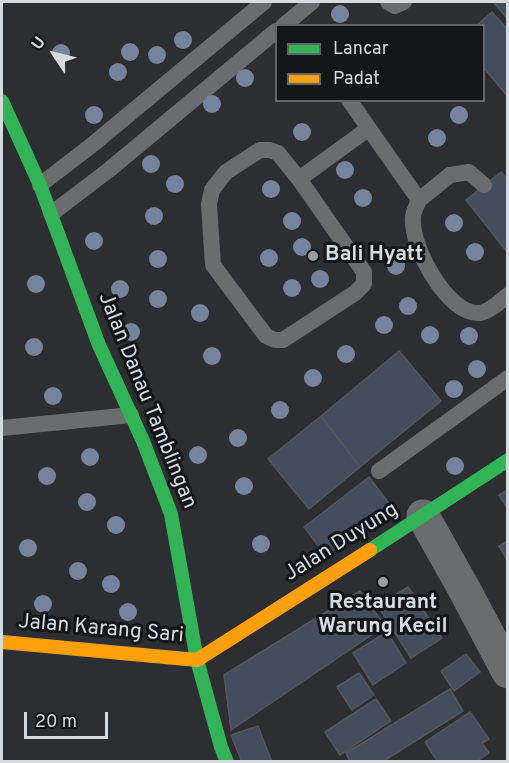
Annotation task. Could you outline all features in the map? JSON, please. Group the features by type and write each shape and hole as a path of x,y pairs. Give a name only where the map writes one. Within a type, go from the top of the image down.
{"street":[{"name":"Jalan Danau Tamblingan","path":"2,101 40,185 99,345 131,415 171,514 197,660 227,762"},
{"name":"Jalan Duyung","path":"197,660 507,460"},
{"path":"423,516 464,587 507,672"},
{"name":"Jalan Karang Sari","path":"2,642 197,660"}],"lane":[{"path":"40,185 92,145 264,2"},
{"path":"290,23 312,2"},
{"path":"388,2 395,6 404,2"},
{"path":"51,214 110,170 275,32"},
{"path":"350,102 419,200"},
{"path":"298,179 368,129"},
{"path":"260,150 278,153 298,179 364,272 364,284 355,293 283,340 275,340 266,336 213,265 209,204 212,190 226,172 260,150"},
{"path":"484,185 469,171 450,175 419,200 412,216 415,241 428,272 461,309 481,313 507,295"},
{"path":"379,471 507,378"},
{"path":"2,428 131,415"}],"building":[{"path":"493,2 508,2 508,19"},
{"path":"492,12 508,30 508,97 485,69 485,24 478,24"},
{"path":"501,172 508,181 508,253 466,200"},
{"path":"399,351 441,401 360,467 321,416"},
{"path":"321,416 360,467 309,509 268,459"},
{"path":"369,477 391,506 326,556 304,527"},
{"path":"508,489 508,509 499,495"},
{"path":"508,541 508,562 499,546"},
{"path":"408,587 442,638 411,658 378,606"},
{"path":"360,591 385,626 231,730 224,675"},
{"path":"387,632 406,663 373,685 353,653"},
{"path":"466,654 480,672 454,691 441,671"},
{"path":"359,673 374,695 352,710 337,687"},
{"path":"450,689 463,711 382,762 350,762 346,753"},
{"path":"376,699 391,721 340,755 325,732"},
{"path":"470,712 489,739 482,743 489,753 476,762 438,762 425,742"},
{"path":"258,726 272,762 242,762 231,735"}],"traffic: fast":[{"path":"2,101 40,185 99,345 143,441 171,514 197,660 227,762"},
{"path":"370,550 508,460"}],"traffic: slow":[{"path":"2,642 197,660 370,550"}],"place":[{"name":"Bali Hyatt","path":"313,256"},
{"name":"Restaurant Warung Kecil","path":"383,582"}]}
